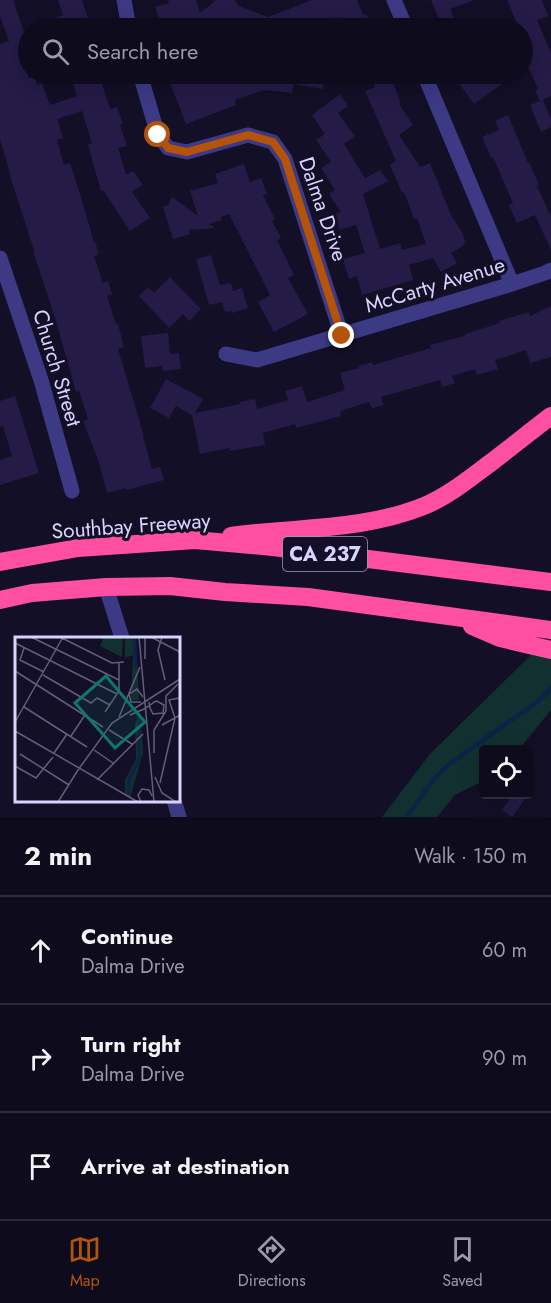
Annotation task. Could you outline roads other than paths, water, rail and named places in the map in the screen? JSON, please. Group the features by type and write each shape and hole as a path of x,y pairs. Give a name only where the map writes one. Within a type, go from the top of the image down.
{"highway":[{"path":"195,540 260,532 336,527 380,520 424,506 462,485 551,416"},
{"name":"Southbay Freeway","path":"0,562 90,547 195,540 273,547 551,582"},
{"name":"CA 237","path":"0,600 32,593 106,587 170,586 308,597 549,629"},
{"path":"448,616 500,638 545,648"}],"street":[{"path":"124,0 127,18"},
{"path":"394,0 402,18"},
{"name":"Dalma Drive","path":"143,84 158,135 168,148 187,152 248,135 273,142 285,159 342,336"},
{"path":"428,84 512,284"},
{"name":"Church Street","path":"0,258 41,381 72,491"},
{"name":"McCarty Avenue","path":"226,354 257,360 512,284 551,270"},
{"path":"106,587 121,637"},
{"path":"174,802 179,817"}],"waterway":[{"path":"407,817 433,780 448,765 537,702 551,689"}]}
